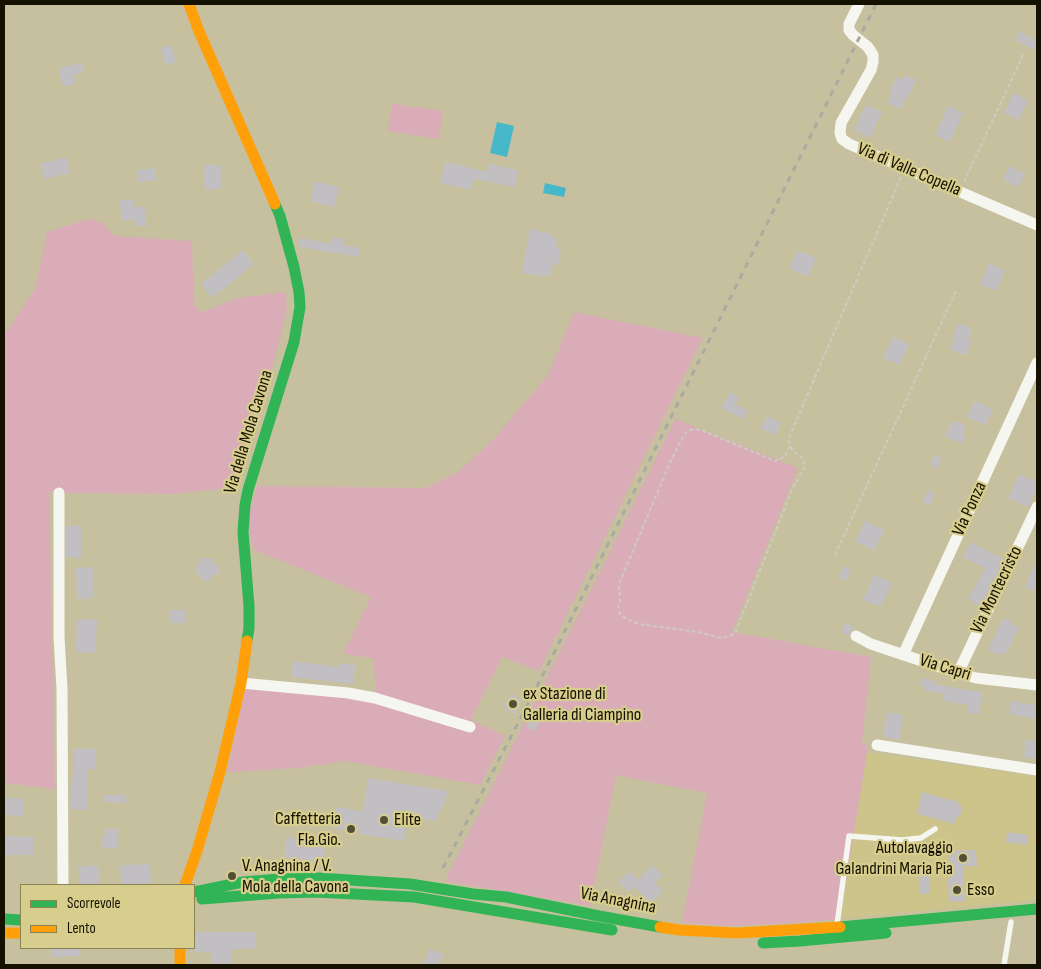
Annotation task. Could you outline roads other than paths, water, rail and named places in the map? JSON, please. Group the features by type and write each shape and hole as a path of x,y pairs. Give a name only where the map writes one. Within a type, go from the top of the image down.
{"main road":[{"name":"Via della Mola Cavona","path":"185,884 197,852 220,772 241,683 249,628 243,532 244,510 248,490 294,342 299,315 299,298 294,267 280,216 198,29 189,4"},
{"name":"Via Anagnina","path":"195,892 227,884 259,880 307,878 410,884 506,897 679,930 751,933 1037,909"},
{"name":"Via Anagnina","path":"195,900 289,892 356,893 414,897 665,938 715,943 800,941 1037,920"},
{"path":"4,919 20,920"},
{"path":"4,933 20,933"},
{"path":"180,949 180,965"}],"street":[{"name":"Via di Valle Copella","path":"859,4 849,24 849,30 868,47 873,55 873,62 871,70 842,123 840,133 842,139 849,144 1037,224"},
{"name":"Via Ponza","path":"903,655 1037,362"},
{"path":"59,493 63,884"},
{"name":"Via Montecristo","path":"958,674 1037,507"},
{"name":"Via Capri","path":"856,636 871,644 958,674 1037,685"},
{"path":"241,683 348,692 376,698 470,727"},
{"path":"877,745 1037,770"},
{"path":"356,880 356,893"}],"lane":[{"path":"836,927 849,836 902,840 921,838 935,828"},
{"path":"1004,965 1011,922"}],"water":[{"path":"497,122 514,126 507,157 490,153"},
{"path":"545,183 566,188 564,197 543,193"}],"railway":[{"path":"443,868 550,661 876,4"}],"place":[{"name":"ex Stazione di Galleria di Ciampino","path":"513,704"},
{"name":"Elite","path":"384,820"},
{"name":"Caffetteria Fla.Gio.","path":"351,829"},
{"name":"Autolavaggio Galandrini Maria Pia","path":"963,858"},
{"name":"V. Anagnina / V. Mola della Cavona","path":"232,876"},
{"name":"Esso","path":"957,890"}]}
